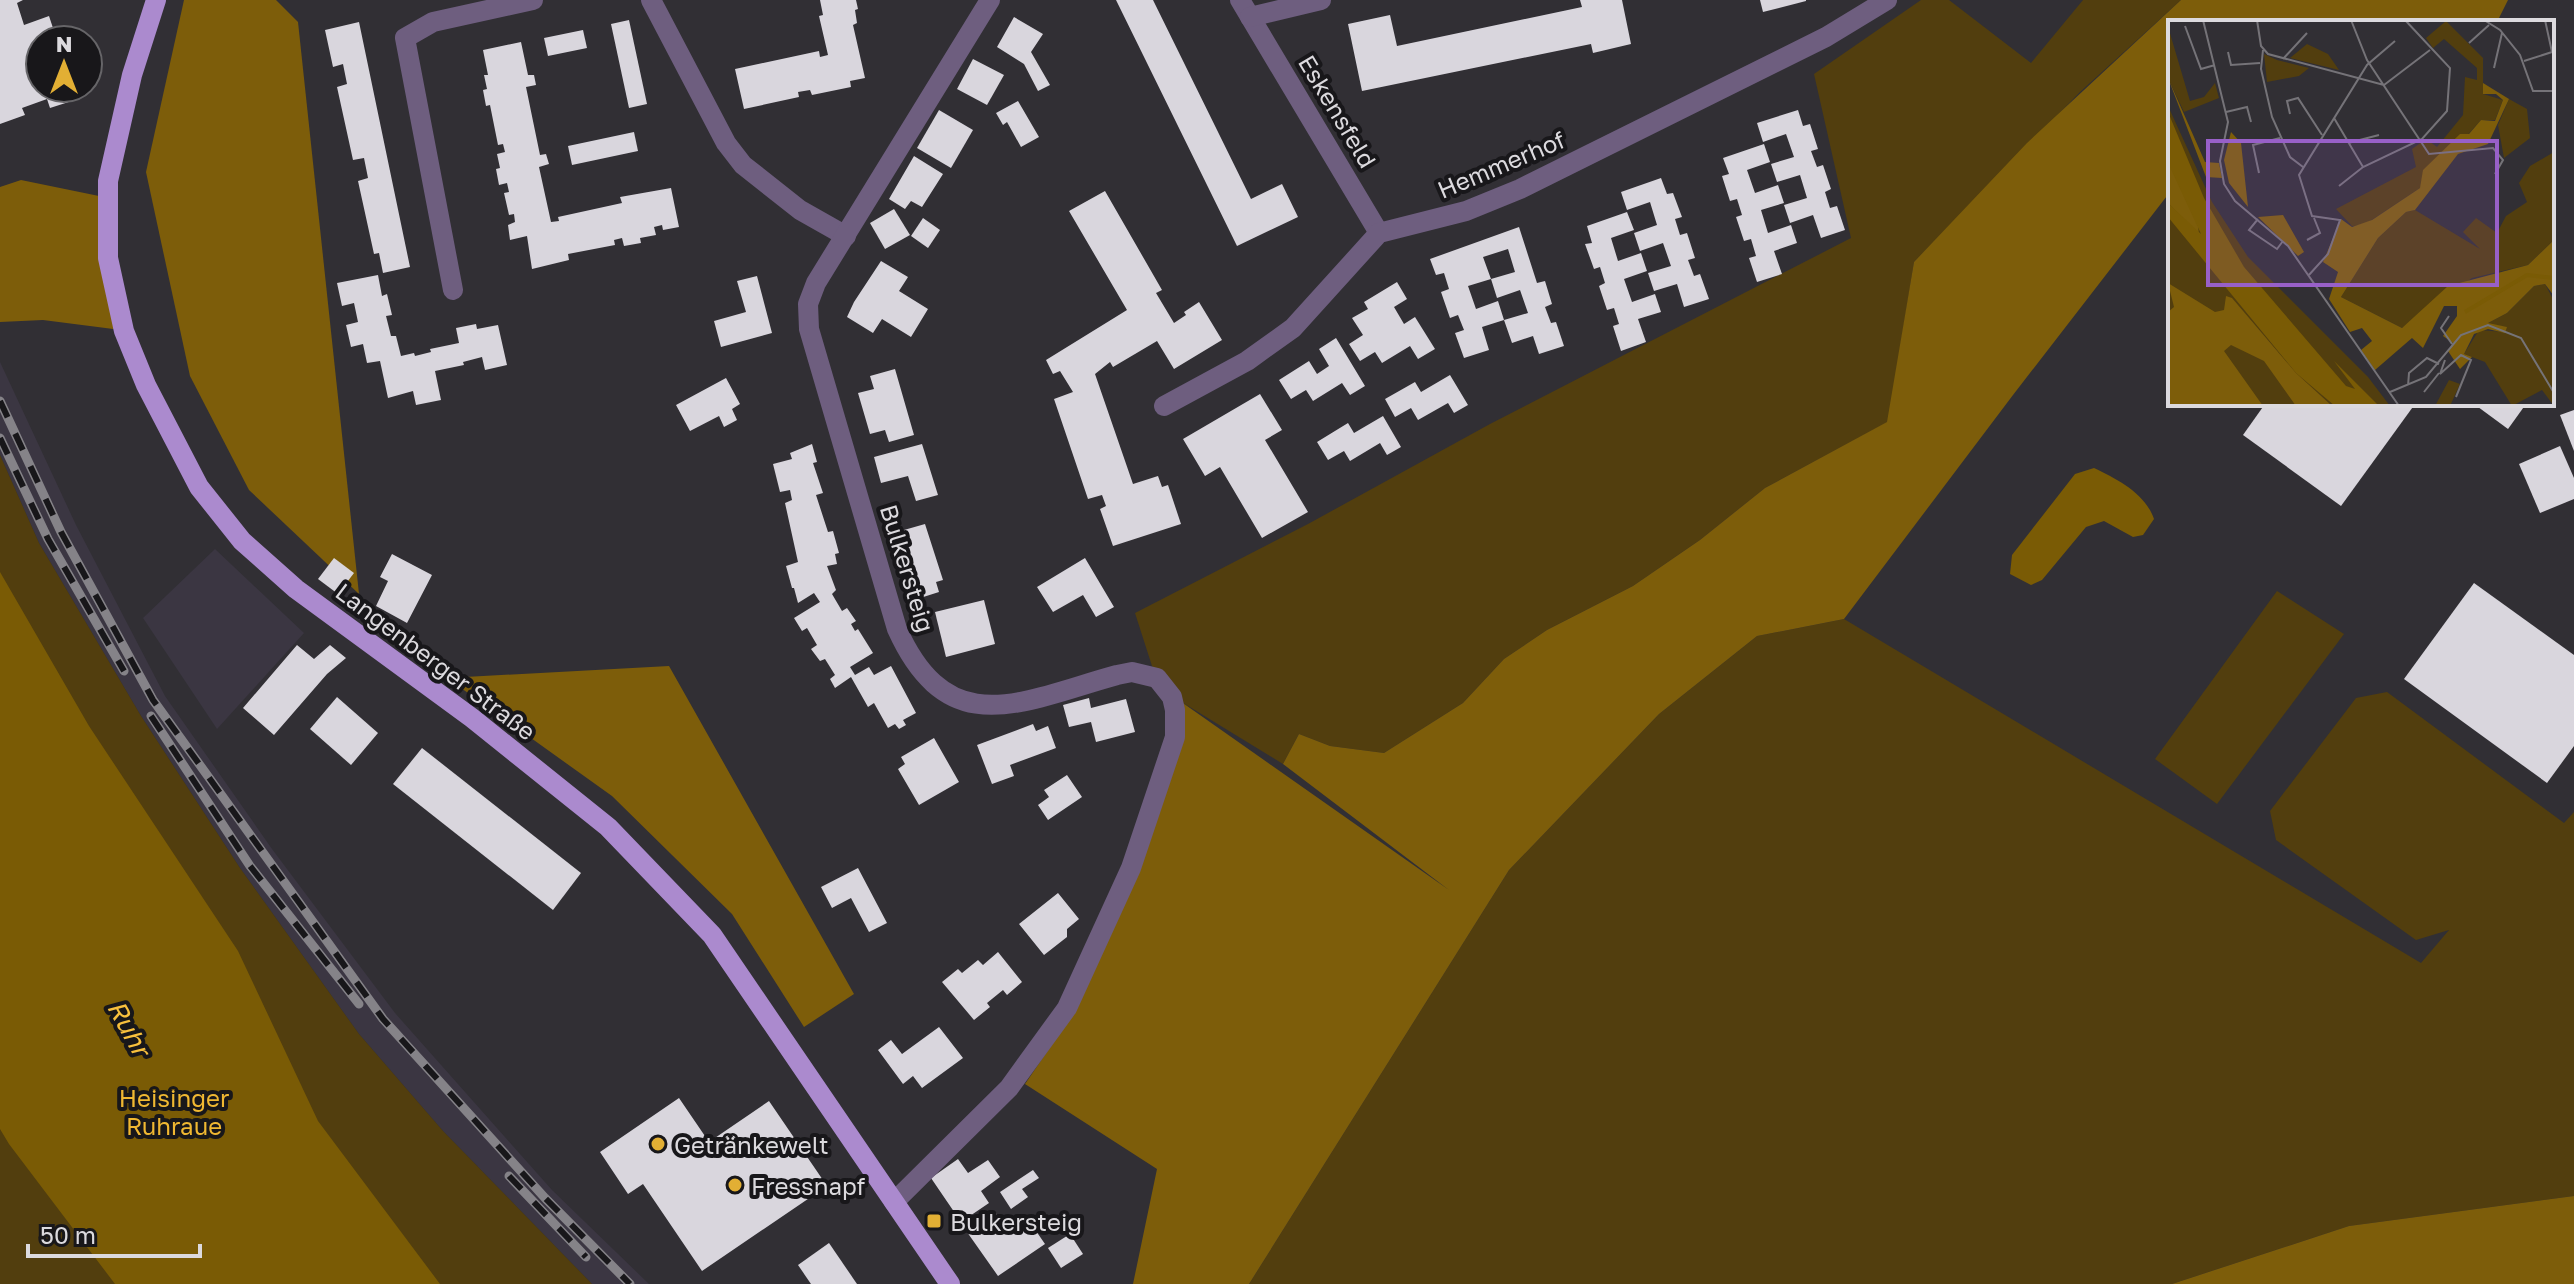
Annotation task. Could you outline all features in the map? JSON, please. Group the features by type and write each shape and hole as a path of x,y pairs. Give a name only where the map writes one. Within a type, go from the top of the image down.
{"main road":[{"name":"Langenberger Straße","path":"156,0 132,75 108,181 108,258 124,331 146,385 199,487 242,541 296,589 472,718 608,827 712,935 950,1284"}],"street":[{"path":"453,290 405,38 433,22 533,0"},
{"path":"651,0 726,143 743,165 800,210 846,236"},
{"name":"Bulkersteig","path":"894,1202 1009,1088 1067,1008 1131,868 1175,737 1172,697 1165,685 1145,673 1117,675 1017,702 995,706 973,705 941,690 908,654 897,629 809,329 808,304 816,283 990,0"},
{"name":"Eskensfeld","path":"1321,0 1245,8 1379,233"},
{"name":"Hemmerhof","path":"1379,233 1466,211 1520,189 1826,37 1887,0"},
{"path":"1164,406 1247,361 1293,328 1379,233"}],"shaded area":[{"path":"184,0 276,0 298,22 359,594 249,490 190,376 146,172"},
{"path":"2181,0 2508,0 2498,20 2168,20 2168,195 1844,619 1757,636 1659,714 1509,870 1249,1284 1133,1284 1157,1169 1025,1084 1072,1015 1180,701 1449,890 1283,764 1299,734 1330,746 1384,753 1463,703 1504,659 1547,630 1633,586 1700,540 1765,488 1887,422 1914,262 2027,143"},
{"path":"21,180 99,196 121,330 43,320 0,322 0,187"},
{"path":"0,362 76,525 165,696 272,849 395,1013 552,1190 649,1284 592,1284 443,1131 359,1034 240,868 141,716 39,543 0,455"},
{"path":"215,549 304,633 217,729 143,618"},
{"path":"669,666 854,994 804,1027 732,914 612,796 447,678"},
{"path":"2574,1196 2574,1284 2172,1284 2349,1226"}],"green space":[{"path":"1921,0 1949,0 2031,63 2083,0 2181,0 2080,92 1914,262 1888,422 1765,488 1700,540 1633,586 1547,630 1504,659 1463,703 1384,753 1330,746 1299,734 1283,764 1180,701 1152,666 1135,613 1308,524 1490,424 1851,238 1814,74"},
{"name":"Heisinger Ruhraue","path":"0,455 39,543 141,716 240,868 359,1034 443,1131 592,1284 0,1284"},
{"path":"2277,591 2344,634 2217,804 2155,759"},
{"path":"1844,619 2421,963 2449,930 2416,940 2276,840 2270,811 2356,698 2387,692 2564,823 2574,812 2574,1196 2349,1226 2172,1284 1249,1284 1509,870 1659,714 1757,636"}],"water":[{"path":"2094,468 2137,494 2150,510 2154,519 2143,535 2133,537 2104,521 2086,527 2042,580 2031,585 2010,574 2012,555 2075,474"},
{"name":"Heisinger Ruhraue","path":"0,572 89,726 238,951 318,1121 440,1284 115,1284 9,1144 0,1129"}],"building":[{"path":"0,0 23,0 17,3 24,25 24,104 33,104 22,108 25,115 0,124"},
{"path":"820,0 856,0 857,23 853,25 865,78 850,81 851,87 812,95 810,90 798,92 799,97 744,109 735,69 819,51 820,57 828,55 819,16 823,15"},
{"path":"1116,0 1153,0 1251,199 1282,184 1298,217 1237,246"},
{"path":"1580,0 1622,0 1631,44 1593,53 1591,44 1362,91 1348,24 1390,15 1397,46 1582,7"},
{"path":"1760,0 1806,0 1806,1 1763,12"},
{"path":"49,16 52,24 27,24"},
{"path":"1014,17 1043,34 1031,52 1050,85 1038,91 1024,64 997,47"},
{"path":"629,20 647,104 629,108 611,24"},
{"path":"359,22 410,267 383,273 379,253 374,254 358,181 368,178 364,158 353,160 337,87 347,84 343,64 333,67 325,30"},
{"path":"583,30 587,48 548,56 544,38"},
{"path":"521,42 528,75 534,75 536,85 526,87 540,155 546,154 549,164 539,167 551,222 559,221 558,217 622,203 620,197 671,188 679,227 663,230 662,225 654,227 656,235 640,238 641,243 624,246 622,238 614,240 615,245 568,254 569,260 532,269 527,236 510,240 508,225 515,222 514,214 509,215 504,193 509,192 507,183 499,185 496,169 500,168 497,154 505,152 503,144 498,145 490,105 486,106 483,90 487,89 484,75 488,75 483,50"},
{"path":"973,59 1004,75 987,105 957,89"},
{"path":"1018,101 1039,137 1021,147 1007,122 1003,125 996,113"},
{"path":"939,110 973,130 951,168 917,148"},
{"path":"1798,110 1803,126 1810,124 1818,149 1811,151 1817,167 1823,165 1831,189 1825,192 1830,208 1837,206 1845,230 1821,238 1813,215 1790,223 1784,205 1807,198 1800,175 1777,182 1771,164 1794,157 1786,134 1763,142 1757,123"},
{"path":"634,132 638,151 572,165 568,146"},
{"path":"1764,144 1770,162 1747,170 1755,193 1778,185 1784,203 1761,210 1768,233 1791,225 1797,243 1774,251 1782,274 1757,282 1749,258 1756,256 1751,239 1744,241 1736,217 1742,215 1737,199 1730,201 1722,176 1729,174 1723,158"},
{"path":"914,156 943,174 922,207 911,201 905,209 889,199"},
{"path":"1661,178 1667,194 1673,193 1682,217 1675,219 1680,235 1687,233 1695,258 1688,260 1694,276 1700,274 1709,299 1684,307 1677,284 1654,291 1648,273 1671,266 1663,243 1640,251 1634,233 1657,225 1650,202 1627,210 1621,192"},
{"path":"1105,191 1162,290 1156,293 1174,323 1199,302 1222,340 1174,369 1157,341 1113,367 1110,362 1095,374 1133,484 1158,476 1162,487 1168,485 1181,524 1113,546 1100,509 1106,506 1102,495 1088,499 1054,399 1073,392 1060,371 1053,374 1046,360 1127,310 1069,211"},
{"path":"894,209 910,235 885,249 870,223"},
{"path":"1627,212 1634,230 1611,238 1618,261 1641,253 1647,271 1624,279 1632,302 1655,294 1661,312 1638,319 1646,342 1621,351 1613,326 1619,324 1614,308 1607,310 1599,286 1605,283 1600,267 1594,269 1585,244 1592,243 1587,226"},
{"path":"923,218 940,230 928,248 911,236"},
{"path":"1519,227 1537,283 1545,281 1552,304 1545,307 1551,323 1556,322 1564,346 1539,354 1533,336 1512,343 1504,320 1482,327 1489,350 1464,358 1455,333 1464,330 1458,315 1450,318 1441,292 1449,289 1444,273 1436,275 1430,259","holes":["1508,249 1515,272 1491,279 1483,257","1491,279 1497,298 1520,290 1528,313 1504,320 1498,301 1476,309 1468,286"]},
{"path":"881,261 908,277 899,291 928,309 911,337 882,319 873,333 847,317"},
{"path":"378,275 382,296 387,294 392,315 386,316 391,336 396,336 401,356 414,353 415,356 431,352 430,349 459,343 456,328 476,324 477,329 498,325 507,365 485,370 482,357 463,362 464,365 435,371 441,400 416,405 413,391 388,398 380,361 367,363 363,344 351,347 346,325 358,322 354,303 342,306 337,283"},
{"path":"757,276 772,333 721,347 714,321 746,312 737,281"},
{"path":"1397,282 1407,299 1394,307 1404,324 1415,317 1435,349 1418,359 1410,346 1382,363 1375,352 1360,361 1349,344 1363,335 1352,318 1368,309 1364,302"},
{"path":"1336,338 1365,386 1350,395 1342,383 1313,401 1306,390 1291,399 1279,380 1309,361 1317,374 1329,366 1319,349"},
{"path":"895,369 914,435 889,442 885,430 870,434 858,393 874,389 870,376"},
{"path":"1450,375 1468,405 1454,413 1448,403 1418,420 1411,408 1395,417 1385,399 1415,382 1421,392"},
{"path":"726,378 740,404 732,409 737,420 724,427 719,416 690,431 676,405"},
{"path":"1260,394 1282,430 1265,440 1308,512 1262,538 1220,467 1205,476 1183,439"},
{"path":"2264,406 2414,406 2341,506 2243,435"},
{"path":"2477,406 2525,406 2508,429"},
{"path":"2574,410 2574,451 2560,415"},
{"path":"1383,416 1401,447 1387,455 1380,443 1350,461 1344,451 1328,460 1317,442 1348,423 1354,433"},
{"path":"812,444 817,462 813,463 823,493 816,495 828,532 833,531 839,553 835,554 837,564 827,566 836,590 832,594 842,611 847,608 856,621 851,624 855,631 858,629 873,653 850,667 855,675 869,667 874,675 891,666 916,713 903,720 906,725 899,729 895,724 888,728 874,703 868,707 851,677 835,688 830,679 835,675 825,659 820,661 811,649 817,645 807,628 802,631 794,618 820,602 814,593 798,603 792,588 786,566 798,562 785,503 792,500 790,490 780,492 773,464 792,459 790,453"},
{"path":"922,444 938,495 916,501 908,476 881,483 874,457"},
{"path":"2560,446 2574,478 2574,499 2540,513 2519,464"},
{"path":"925,524 943,580 936,582 939,592 917,599 897,532"},
{"path":"392,554 432,575 407,623 376,606 388,581 380,577"},
{"path":"334,558 354,573 338,594 318,579"},
{"path":"1085,558 1114,607 1096,617 1083,595 1053,612 1037,587"},
{"path":"2474,583 2574,655 2574,746 2547,783 2404,679"},
{"path":"984,600 995,644 946,657 935,612"},
{"path":"297,645 314,659 330,645 346,658 327,674 274,735 243,708"},
{"path":"337,697 378,733 351,765 310,729"},
{"path":"1089,698 1091,708 1126,699 1135,732 1096,742 1091,722 1069,727 1063,705"},
{"path":"1033,724 1036,731 1048,726 1056,748 1010,765 1014,776 992,784 977,745"},
{"path":"934,738 959,782 919,805 898,769 905,764 901,757"},
{"path":"422,748 581,873 553,910 393,784"},
{"path":"1067,775 1082,797 1048,820 1038,805 1049,797 1044,790"},
{"path":"858,868 887,923 869,932 851,898 832,908 821,887"},
{"path":"1058,893 1079,919 1067,929 1067,937 1044,955 1019,924"},
{"path":"998,952 1022,982 1007,995 1003,990 987,1003 990,1007 974,1020 942,982 958,969 962,973 978,960 983,965"},
{"path":"939,1027 963,1058 922,1088 913,1076 903,1084 878,1050 891,1040 902,1054"},
{"name":"Fressnapf","path":"679,1098 709,1142 769,1101 827,1186 702,1271 643,1184 628,1194 600,1152"},
{"path":"958,1159 968,1173 988,1160 1000,1177 981,1191 989,1203 961,1222 931,1178"},
{"path":"1033,1170 1039,1178 1022,1189 1028,1197 1011,1209 1000,1192"},
{"path":"995,1212 1006,1228 1025,1215 1045,1244 998,1276 967,1232"},
{"path":"1070,1234 1083,1254 1061,1268 1048,1248"},
{"path":"829,1243 857,1284 811,1284 798,1265"}],"railway":[{"path":"0,401 61,532 153,700 383,1019 545,1198 630,1284"},
{"path":"0,438 48,539 124,671"},
{"path":"151,716 250,866 359,1004"},
{"path":"509,1176 586,1257"}],"place":[{"name":"Getränkewelt","path":"658,1144"},
{"name":"Fressnapf","path":"735,1185"},
{"name":"Bulkersteig","path":"934,1221"}],"water label":[{"name":"Ruhr","path":"129,1028"}]}
